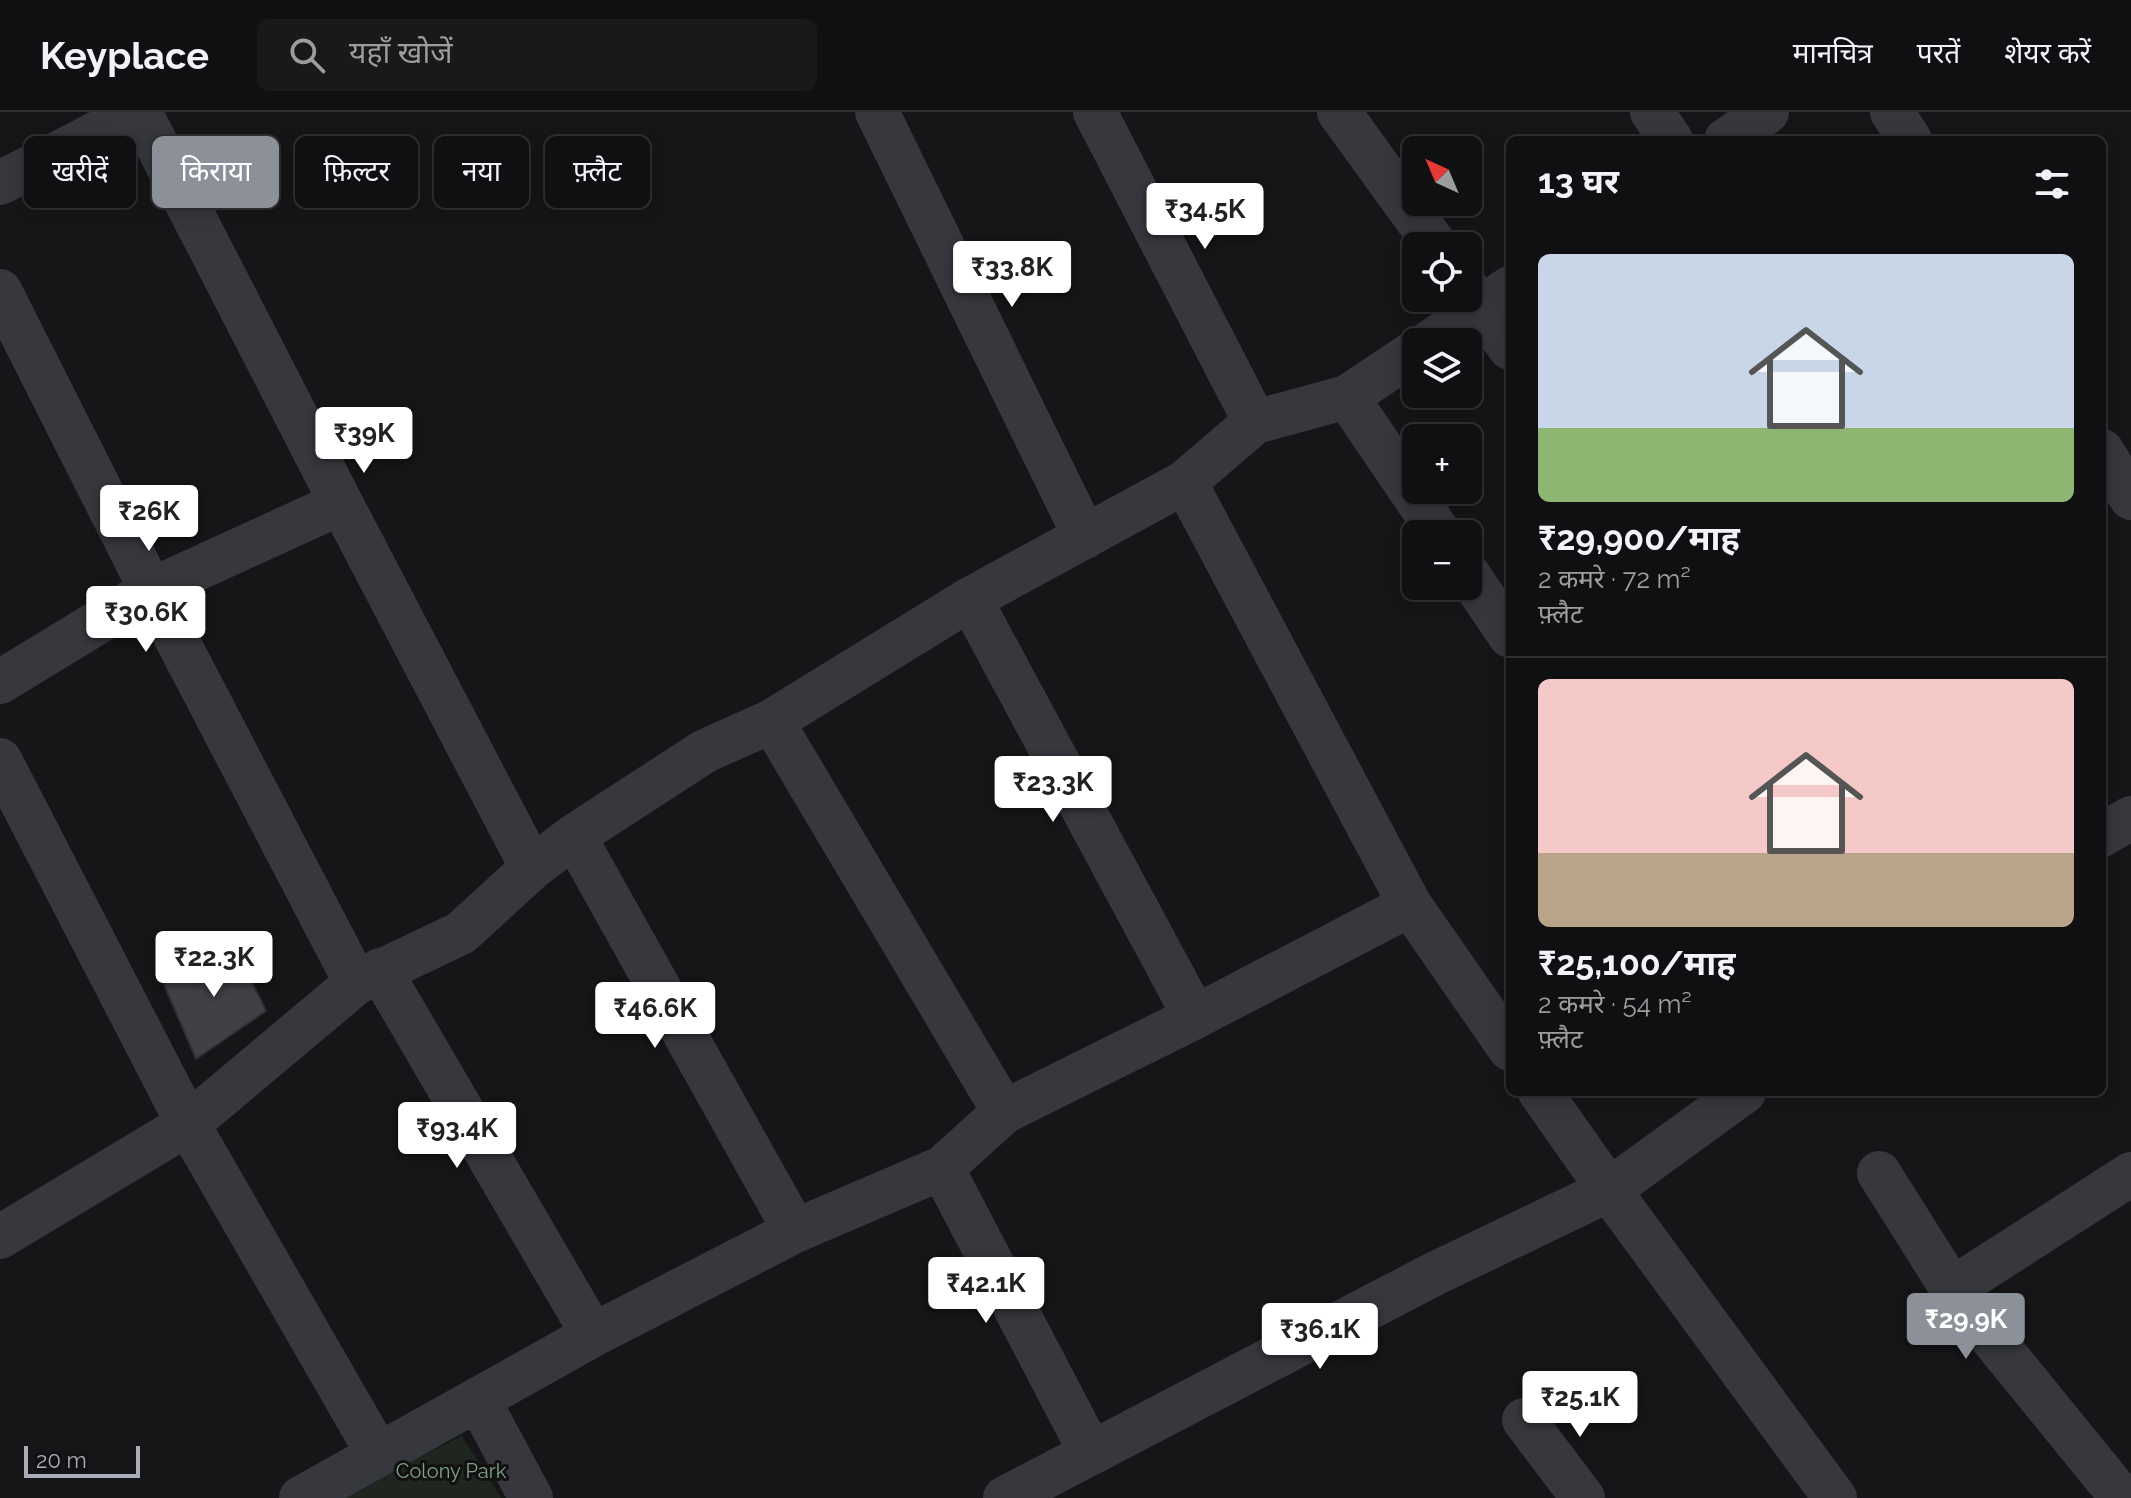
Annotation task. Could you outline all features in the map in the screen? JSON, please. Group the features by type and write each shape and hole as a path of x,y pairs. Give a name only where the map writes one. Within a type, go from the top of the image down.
{"street":[{"path":"0,183 139,112 532,868"},
{"path":"877,112 1085,537"},
{"path":"1095,112 1255,422"},
{"path":"1339,112 1426,232"},
{"path":"1652,112 1668,136"},
{"path":"1732,136 1767,112"},
{"path":"1892,112 1907,136"},
{"path":"0,291 151,590 368,977 593,1335"},
{"path":"1447,328 1486,295 1506,339"},
{"path":"5,1223 188,1124 368,977 461,933 532,868 574,836 705,751 772,721 970,599 1185,482 1255,422 1347,397 1402,360"},
{"path":"1347,397 1430,520"},
{"path":"2106,457 2131,498"},
{"path":"1185,482 1410,905 1506,1043"},
{"path":"0,682 151,590 341,503"},
{"path":"1482,595 1506,630"},
{"path":"970,599 1195,1017"},
{"path":"772,721 1004,1112"},
{"path":"0,760 188,1124 378,1454"},
{"path":"2106,833 2131,818"},
{"path":"574,836 795,1231"},
{"path":"301,1498 593,1335 795,1231 942,1168 1004,1112 1410,905"},
{"path":"1543,1096 1835,1498"},
{"path":"1005,1498 1434,1274 1609,1190 1738,1096"},
{"path":"942,1168 1090,1451"},
{"path":"1879,1173 1952,1289 2124,1498 2131,1494"},
{"path":"1952,1289 2131,1174"},
{"path":"478,1399 531,1498"},
{"path":"1524,1420 1583,1498"}],"green space":[{"name":"Colony Park","path":"462,1436 501,1498 338,1498"}],"building":[{"path":"233,943 266,1011 196,1059 162,980"}]}
